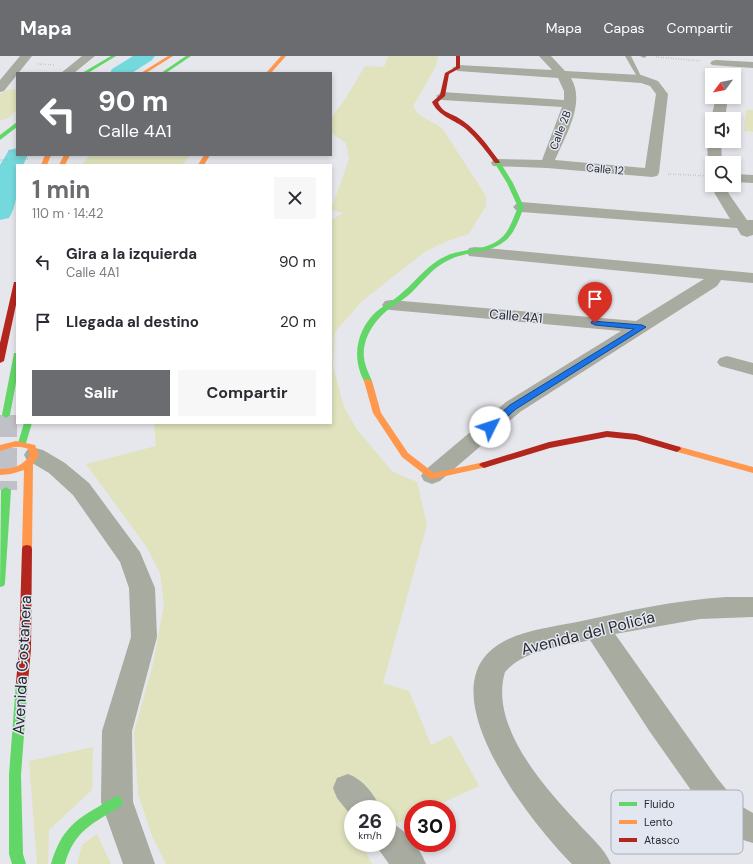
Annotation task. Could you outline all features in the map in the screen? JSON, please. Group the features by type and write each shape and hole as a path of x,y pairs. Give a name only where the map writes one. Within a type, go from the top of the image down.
{"street":[{"path":"81,69 89,56"},
{"path":"70,72 114,56"},
{"path":"96,72 124,56"},
{"path":"145,72 171,56"},
{"path":"165,72 189,56"},
{"path":"269,72 284,56"},
{"name":"Calle 2B","path":"545,56 562,74 570,91 570,104 547,164"},
{"path":"705,56 722,68"},
{"path":"1,88 23,60"},
{"path":"475,252 500,242 510,232 520,207 515,189 498,163 478,138 459,120 440,112 436,108 435,102 442,96 447,73 458,62 562,74 641,79 650,81 659,87 662,94 652,173"},
{"path":"716,63 753,65"},
{"path":"1,88 16,86"},
{"path":"442,96 570,104"},
{"path":"0,129 16,116"},
{"path":"0,138 16,125"},
{"name":"Calle 12","path":"498,163 547,164 652,173"},
{"path":"741,178 753,179"},
{"path":"721,192 747,225 753,239"},
{"path":"520,207 747,225"},
{"path":"753,278 475,252 459,253 448,257 427,271 407,293 382,310 371,321 362,343 360,356 377,413 405,455 432,476 486,465 549,444 607,434 636,437 753,470"},
{"path":"432,476 513,407 642,327 710,282 715,274"},
{"path":"0,361 16,289"},
{"name":"Calle 4A1","path":"391,305 642,327"},
{"path":"6,415 16,360"},
{"path":"727,362 753,369"},
{"name":"Avenida Costanera","path":"19,864 16,854 15,775 25,649 29,454 28,424"},
{"path":"0,448 7,445 57,468 81,489 131,559 142,588 144,636 117,731 117,802 139,864"},
{"path":"0,472 15,472 29,454"},
{"path":"0,583 6,490"},
{"name":"Avenida del Policía","path":"595,864 575,846 529,788 504,751 488,703 489,676 497,662 509,653 525,645 597,629 667,614 720,607 753,607"},
{"path":"597,629 660,723 708,790"},
{"path":"58,864 60,852 67,838 117,802"},
{"path":"743,826 753,828"},
{"path":"396,847 410,864"}],"lane":[{"path":"628,56 641,79"}],"path":[{"path":"643,56 716,63"},
{"path":"23,60 81,69"},
{"path":"0,160 31,159"},
{"path":"652,173 705,177"}],"green space":[{"path":"388,56 438,56 436,66 413,106 418,114 442,128 486,196 486,206 469,234 447,241 426,251 362,301 335,332 333,366 344,407 358,431 393,472 417,482 427,525 383,683 409,691 431,745 451,735 479,786 449,800 404,800 404,820 396,824 396,800 344,800 344,852 366,852 372,864 166,864 152,836 138,794 134,732 153,664 164,605 160,573 146,546 86,464 156,446 154,424 332,424 332,219 343,213 332,210 332,207 349,159 346,143 332,134 332,117 346,98 365,66 384,67"},
{"path":"16,89 16,111 8,118 0,121 0,94 7,90"},
{"path":"746,110 753,110 753,132 744,131"},
{"path":"89,156 189,156 184,164 82,164"},
{"path":"93,747 92,790 49,830 48,864 37,864 29,761"},
{"path":"97,834 111,864 77,864 82,845"}],"waterway":[{"path":"121,72 146,56"},
{"path":"0,213 11,166 16,156"}],"tunnel":[{"path":"6,415 6,490"}],"traffic: fast":[{"path":"86,72 114,56"},
{"path":"165,72 189,56"},
{"path":"0,138 16,125"},
{"path":"368,381 361,361 360,349 370,324 378,314 402,297 427,272 443,260 461,253 481,250 493,246 503,240 510,232 521,207 510,183 497,162"},
{"path":"6,415 16,360"},
{"path":"22,443 28,424"},
{"path":"0,583 6,490"},
{"path":"19,864 16,854 15,775 22,682"},
{"path":"58,864 62,851 73,833 88,820 117,802"}],"traffic: slow":[{"path":"145,72 171,56"},
{"path":"269,72 284,56"},
{"path":"44,164 48,156"},
{"path":"62,164 66,156"},
{"path":"202,164 206,156"},
{"path":"368,381 377,413 405,455 432,476 484,465"},
{"path":"0,448 12,444 24,444 32,447 35,455 28,464 20,469 0,472"},
{"path":"677,449 753,470"},
{"path":"27,549 29,465"}],"traffic: jam":[{"path":"458,56 458,68 447,73 442,96 435,102 436,106 441,111 462,123 473,133 497,162"},
{"path":"0,361 16,289"},
{"path":"484,465 549,445 607,434 636,437 677,449"},
{"path":"22,682 25,649 27,549"}],"route":[{"path":"490,427 513,407 642,327 595,323"}]}
